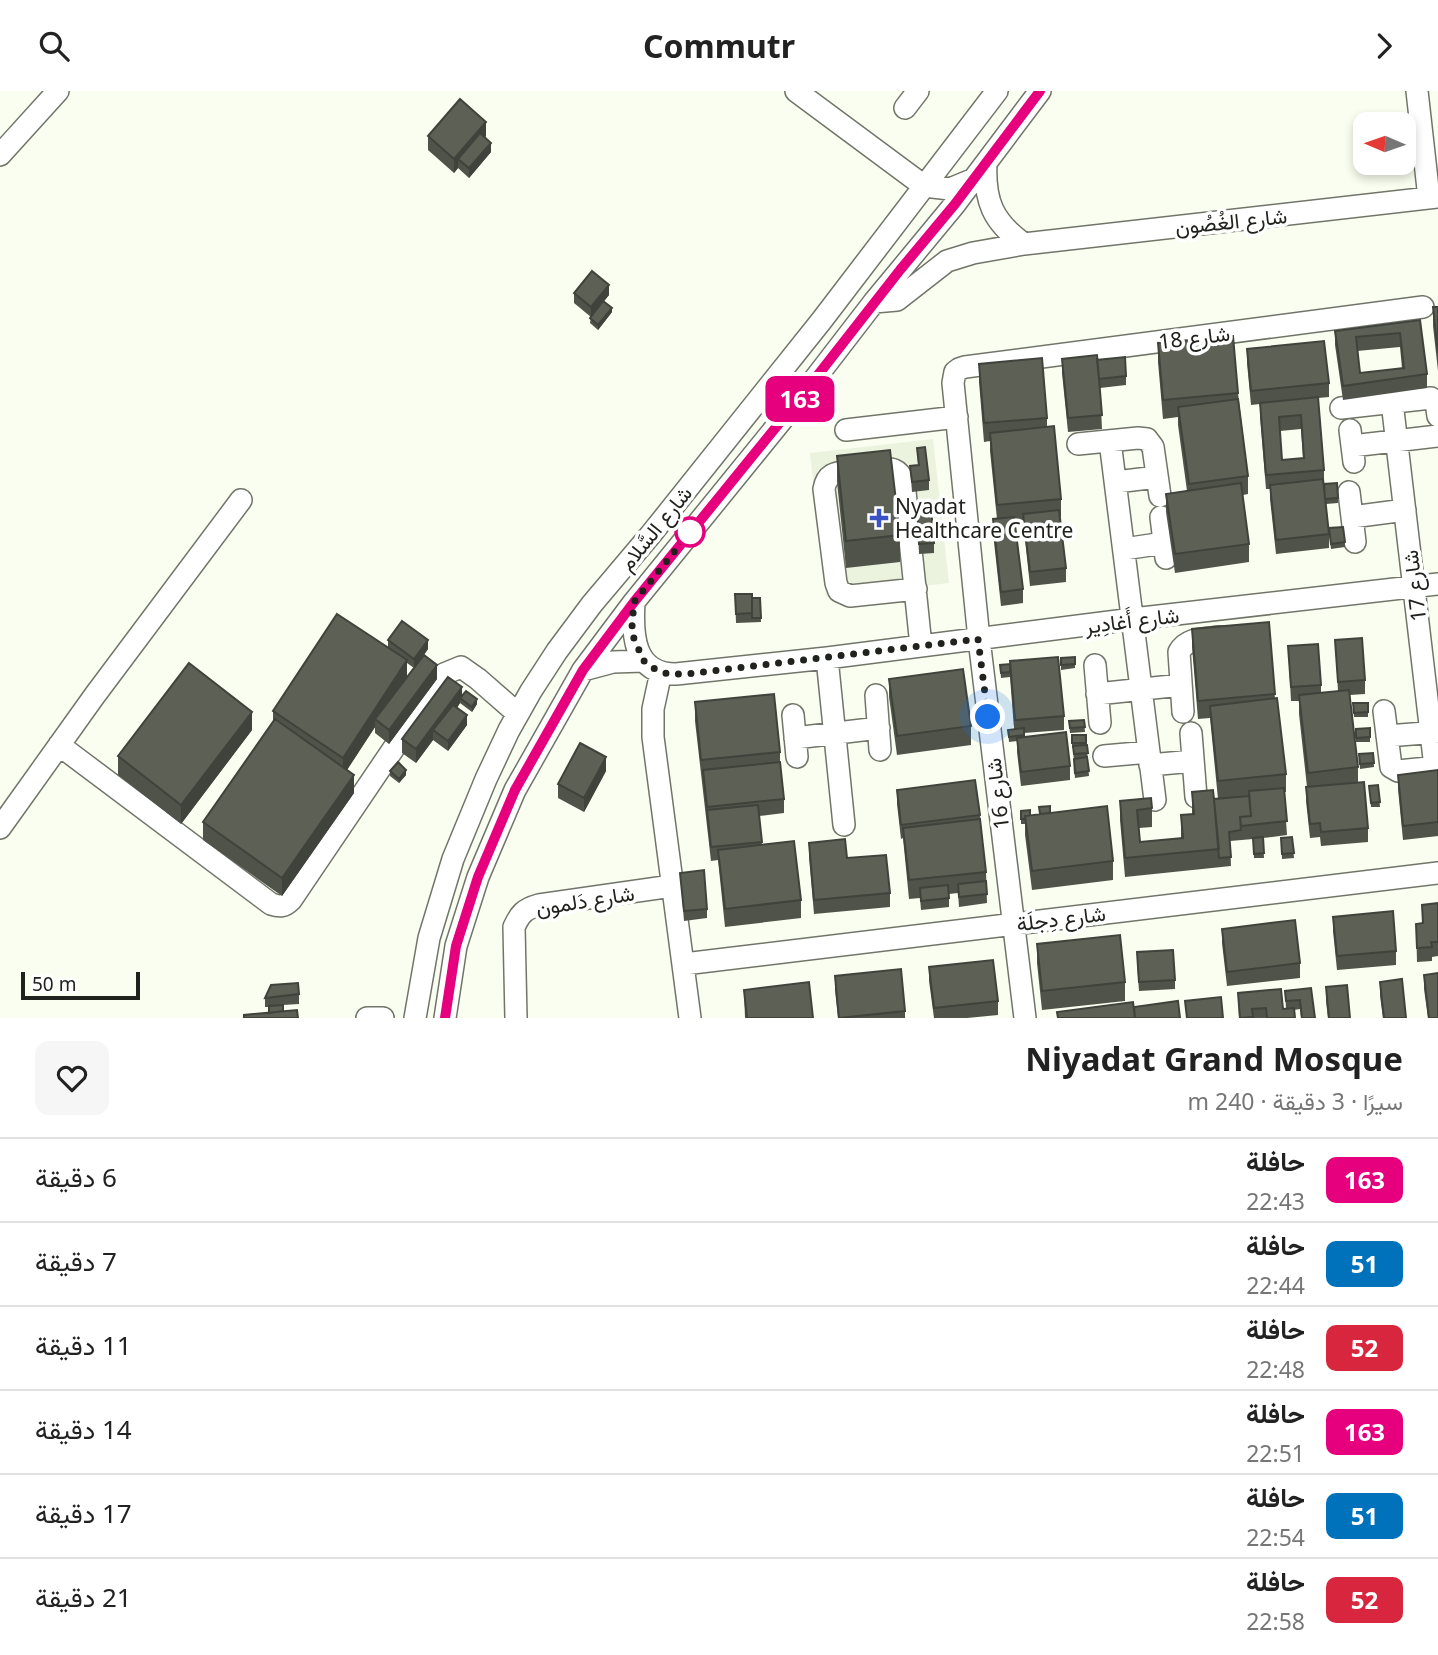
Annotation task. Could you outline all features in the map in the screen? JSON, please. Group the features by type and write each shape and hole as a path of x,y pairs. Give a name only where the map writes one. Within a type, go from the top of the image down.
{"street":[{"path":"0,155 58,91"},
{"path":"796,91 924,185 950,189 980,171 996,218 1009,233 1024,244"},
{"name":"شارع السَّلام","path":"415,1018 429,938 453,859 486,779 531,691 585,613 822,320 997,91"},
{"name":"شارع السَّلام","path":"445,1018 456,946 478,877 515,790 583,670 634,602 980,171 1040,91"},
{"path":"1417,91 1434,198"},
{"path":"913,254 916,242 931,214 932,203 924,185"},
{"name":"شارع الغُصُون","path":"874,302 897,300 947,261 973,253 1024,244 1434,198"},
{"name":"شارع 18","path":"965,367 1423,307"},
{"name":"شارع 16","path":"965,367 953,376 978,639 1025,1018"},
{"path":"1341,408 1434,399 1438,416"},
{"name":"شارع 17","path":"1384,711 1389,762 1394,770 1436,767 1431,661 1415,587 1392,403"},
{"path":"846,430 957,417"},
{"path":"1352,446 1438,436"},
{"path":"1078,444 1139,438 1147,439 1153,447 1165,550 1124,549"},
{"path":"1110,441 1155,800"},
{"path":"916,589 850,596 839,591 824,489 833,474 886,468 896,471 903,478 916,589 921,646"},
{"path":"1116,482 1159,497"},
{"path":"1349,492 1355,542"},
{"path":"0,828 242,500"},
{"path":"1352,517 1405,510"},
{"name":"شارع أَغادِير","path":"583,670 613,662 652,667 668,674 686,674 1438,584"},
{"path":"634,602 634,639 652,667 652,722 690,1018"},
{"path":"1183,712 1179,659 1182,646 1194,640 1241,633"},
{"path":"827,658 845,825"},
{"path":"1095,665 1103,747 1150,758 1193,761"},
{"path":"59,745 271,904 285,906 444,674 461,667 518,714"},
{"path":"1097,694 1181,685"},
{"path":"876,695 880,750"},
{"path":"793,716 796,748 835,733 878,728"},
{"path":"1387,736 1435,732"},
{"path":"1191,733 1196,797"},
{"name":"شارع دِجلَة","path":"684,964 1438,873"},
{"name":"شارع دَلمون","path":"516,1018 514,927 527,908 672,886"},
{"path":"368,1018 383,1018"}],"shaded area":[{"name":"Nyadat Healthcare Centre","path":"933,439 949,583 826,597 810,453"}],"building":[{"path":"460,99 486,122 454,159 428,136"},
{"path":"480,133 491,143 469,168 458,159"},
{"path":"592,271 609,285 591,307 574,293"},
{"path":"603,301 612,308 598,325 590,318"},
{"path":"1433,307 1438,307 1438,353"},
{"path":"1420,320 1427,374 1343,386 1335,331","holes":["1400,333 1404,368 1360,373 1356,337"]},
{"path":"1233,336 1238,393 1163,400 1158,343"},
{"path":"1324,341 1329,383 1251,391 1247,349"},
{"path":"1097,355 1102,415 1068,418 1062,359"},
{"path":"1125,357 1126,376 1099,379 1097,360"},
{"path":"1042,358 1047,418 984,423 979,364"},
{"path":"1318,397 1324,470 1266,475 1260,403","holes":["1301,415 1304,458 1282,460 1279,417"]},
{"path":"1238,399 1248,476 1189,484 1178,407"},
{"path":"1054,426 1061,499 997,505 990,433"},
{"path":"925,447 929,480 912,482 910,466 919,465 917,448"},
{"path":"890,450 900,535 846,541 837,456"},
{"path":"1323,479 1329,534 1276,540 1270,485"},
{"path":"1241,483 1249,544 1175,554 1166,494"},
{"path":"1337,483 1338,498 1325,499 1324,484"},
{"path":"931,508 934,543 919,544 917,509"},
{"path":"1059,510 1066,568 1030,572 1023,514"},
{"path":"1014,517 1023,589 1001,592 993,519"},
{"path":"1343,527 1345,542 1331,544 1329,528"},
{"path":"735,594 752,594 752,613 736,614"},
{"path":"752,598 760,598 761,618 752,618"},
{"path":"337,614 407,660 343,758 273,711"},
{"path":"402,621 428,640 414,659 388,640"},
{"path":"1269,622 1275,694 1198,701 1192,629"},
{"path":"1362,638 1365,680 1338,682 1335,640"},
{"path":"1318,644 1321,685 1291,687 1288,646"},
{"path":"424,655 437,665 389,730 375,719"},
{"path":"1058,657 1064,716 1015,720 1010,661"},
{"path":"1075,657 1075,664 1061,665 1061,658"},
{"path":"189,663 252,712 181,805 118,756"},
{"path":"1010,664 1010,672 1001,673 1000,665"},
{"path":"963,669 971,726 897,736 889,679"},
{"path":"448,677 462,687 416,749 402,739"},
{"path":"1349,690 1358,767 1308,773 1299,695"},
{"path":"466,691 477,699 472,707 460,698"},
{"path":"774,694 780,752 701,760 695,702"},
{"path":"1277,698 1286,774 1218,781 1210,706"},
{"path":"1353,703 1368,703 1368,712 1354,713"},
{"path":"453,705 467,715 448,741 433,730"},
{"path":"275,719 354,775 282,878 203,822"},
{"path":"1084,720 1085,727 1070,728 1069,721"},
{"path":"1024,728 1024,735 1009,737 1008,730"},
{"path":"1370,728 1370,737 1356,738 1356,729"},
{"path":"1066,732 1070,766 1021,772 1017,738"},
{"path":"1072,735 1086,735 1086,743 1072,743"},
{"path":"580,743 606,757 584,798 558,784"},
{"path":"1087,745 1088,753 1074,754 1073,746"},
{"path":"1373,753 1374,763 1360,764 1359,754"},
{"path":"1087,757 1089,771 1075,773 1074,759"},
{"path":"398,762 406,770 399,779 390,771"},
{"path":"780,762 784,799 707,807 703,770"},
{"path":"1438,770 1438,822 1403,826 1398,775"},
{"path":"975,780 980,815 901,825 897,790"},
{"path":"1364,782 1368,828 1321,832 1320,823 1310,824 1306,787"},
{"path":"1378,785 1380,802 1371,803 1369,786"},
{"path":"1284,788 1287,821 1241,826 1240,817 1251,816 1249,791"},
{"path":"1213,790 1219,849 1125,858 1120,801 1151,798 1152,808 1137,810 1140,842 1183,838 1181,815 1194,814 1192,792"},
{"path":"1249,796 1251,816 1240,817 1241,830 1229,832 1231,857 1219,858 1214,799"},
{"path":"758,805 762,842 711,847 707,810"},
{"path":"1050,806 1050,813 1040,814 1039,807"},
{"path":"1107,806 1113,861 1032,871 1025,816"},
{"path":"1030,810 1030,816 1021,819 1021,811"},
{"path":"980,819 986,872 909,880 903,828"},
{"path":"1263,837 1264,853 1254,854 1253,838"},
{"path":"1292,837 1294,853 1282,854 1281,838"},
{"path":"845,839 847,858 886,855 890,893 814,900 809,843"},
{"path":"794,841 801,900 725,909 718,850"},
{"path":"704,870 707,909 684,911 680,873"},
{"path":"986,881 987,894 959,897 958,884"},
{"path":"948,885 949,898 921,901 920,888"},
{"path":"1438,903 1438,942 1431,942 1432,947 1417,948 1416,924 1423,923 1422,905"},
{"path":"1393,911 1396,951 1337,956 1333,917"},
{"path":"1295,920 1300,963 1227,972 1222,929"},
{"path":"1120,935 1125,982 1042,991 1037,944"},
{"path":"1173,950 1175,980 1139,982 1137,952"},
{"path":"993,960 998,1001 934,1008 929,967"},
{"path":"901,969 905,1011 839,1018 835,976"},
{"path":"1438,973 1438,1018 1429,1018 1424,975"},
{"path":"1402,979 1406,1018 1384,1018 1380,982"},
{"path":"809,982 813,1018 747,1018 744,990"},
{"path":"298,983 299,994 265,998 271,985"},
{"path":"1347,985 1350,1018 1329,1018 1326,987"},
{"path":"1311,988 1315,1018 1302,1018 1300,1000 1286,1001 1285,991"},
{"path":"1281,989 1283,1009 1294,1008 1295,1018 1267,1018 1266,1008 1252,1009 1253,1017 1240,1018 1238,993"},
{"path":"1221,997 1223,1018 1187,1018 1185,1001"},
{"path":"1178,1001 1180,1018 1135,1018 1134,1007"},
{"path":"1133,1002 1135,1018 1058,1018 1057,1012"},
{"path":"283,1005 283,1011 269,1013 269,1006"},
{"path":"297,1010 298,1018 244,1018 244,1015"}],"bus line":[{"name":"163","path":"445,1018 456,946 478,877 515,790 583,670 634,602 955,204 1040,91"}],"place":[{"name":"Nyadat Healthcare Centre","path":"879,518"}],"route":[{"path":"690,532 634,602 634,639 644,661 653,668 668,674 686,674 978,639 988,717"}]}
